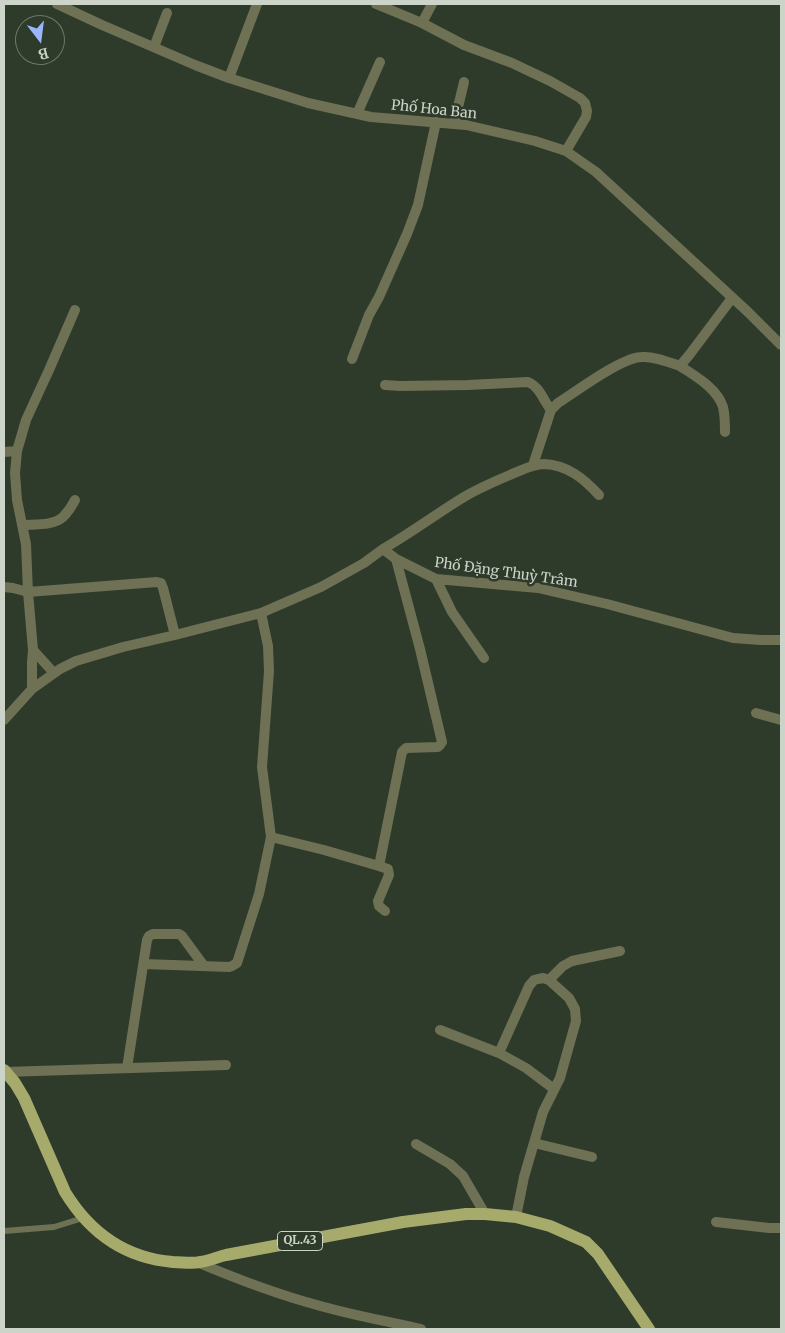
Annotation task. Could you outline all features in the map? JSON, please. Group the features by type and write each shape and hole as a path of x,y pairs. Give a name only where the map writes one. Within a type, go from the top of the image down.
{"main road":[{"name":"QL.43","path":"4,1071 15,1083 24,1098 65,1192 83,1218 108,1240 140,1256 160,1261 198,1263 226,1255 403,1222 466,1214 516,1217 550,1226 586,1242 598,1254 649,1329"}],"street":[{"name":"Phố Hoa Ban","path":"57,4 102,25 229,78 308,104 371,117 466,125 535,141 566,151 596,172 781,345"},
{"path":"229,78 258,4"},
{"path":"376,4 422,23 464,45 550,81 585,103 586,118 566,151"},
{"path":"422,23 432,4"},
{"path":"154,47 167,13"},
{"path":"357,114 380,62"},
{"path":"454,124 464,82"},
{"path":"352,359 369,315 379,297 418,205 436,122"},
{"path":"680,366 732,298"},
{"path":"32,690 33,650 26,544 17,500 15,474 17,451 26,420 75,310"},
{"path":"533,465 551,410 558,403 611,369 624,362 643,356 680,366 710,388 720,400 725,432"},
{"path":"385,385 468,385 528,382 535,385 551,410"},
{"path":"4,452 17,451"},
{"path":"4,720 32,690 54,673 76,661 102,652 261,613 321,587 364,563 464,497 533,465 555,465 568,470 586,481 599,495"},
{"path":"22,525 57,521 67,513 75,500"},
{"name":"Phố Đặng Thuỳ Trâm","path":"383,549 396,559 436,580 553,591 733,638 781,640"},
{"path":"379,866 402,752 406,748 440,746 442,740 396,559"},
{"path":"436,580 452,612 484,658"},
{"path":"4,587 28,592 157,582 163,588 175,635"},
{"path":"144,964 232,966 236,963 259,894 271,837 262,767 269,671 268,646 261,613"},
{"path":"33,650 54,673"},
{"path":"756,713 781,720"},
{"path":"271,837 388,869 389,875 378,901 385,911"},
{"path":"127,1068 149,936 153,934 178,934 184,938 204,966"},
{"path":"549,980 563,966 572,961 620,951"},
{"path":"498,1053 531,983 543,978 549,980 569,998 576,1015 576,1025 560,1078 543,1112 524,1177 516,1217"},
{"path":"440,1030 498,1053 526,1068 554,1089"},
{"path":"4,1071 226,1065"},
{"path":"534,1143 592,1157"},
{"path":"416,1144 450,1164 463,1176 485,1214"},
{"path":"716,1222 781,1228"},
{"path":"198,1263 279,1294 318,1306 421,1329"}],"lane":[{"path":"4,1231 54,1227 83,1218"}]}
